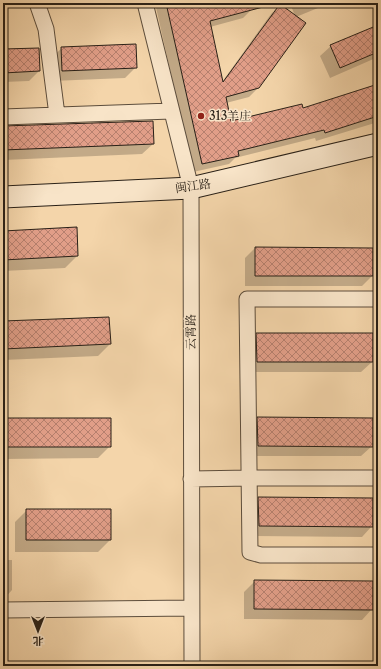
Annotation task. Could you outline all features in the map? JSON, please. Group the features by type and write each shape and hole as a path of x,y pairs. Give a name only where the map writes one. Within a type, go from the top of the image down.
{"street":[{"path":"37,3 46,29 56,115"},
{"name":"云霄路","path":"145,3 191,188 192,666"},
{"path":"3,117 171,111"},
{"name":"闽江路","path":"3,197 191,188 378,144"},
{"path":"378,299 247,299 250,552 261,556 378,555"},
{"path":"191,479 378,478"},
{"path":"3,610 191,608"}],"building":[{"path":"166,3 262,3 263,7 210,21 223,82 280,4 306,23 259,88 226,97 231,121 302,104 303,108 378,84 378,116 325,133 324,130 238,151 239,156 202,164"},
{"path":"378,25 378,52 340,68 330,45"},
{"path":"136,44 137,68 62,71 61,47"},
{"path":"39,48 40,71 3,73 3,49"},
{"path":"153,121 154,144 3,150 3,126"},
{"path":"77,227 78,256 3,260 3,231"},
{"path":"255,247 373,248 373,276 255,276"},
{"path":"109,317 111,344 3,349 3,321"},
{"path":"256,333 373,333 373,362 257,362"},
{"path":"257,417 373,418 373,447 258,446"},
{"path":"3,418 111,418 111,447 3,447"},
{"path":"258,497 373,498 373,527 259,526"},
{"path":"26,509 111,509 111,540 26,540"},
{"path":"254,580 373,581 373,610 254,609"}],"place":[{"name":"313羊庄","path":"201,116"}]}
